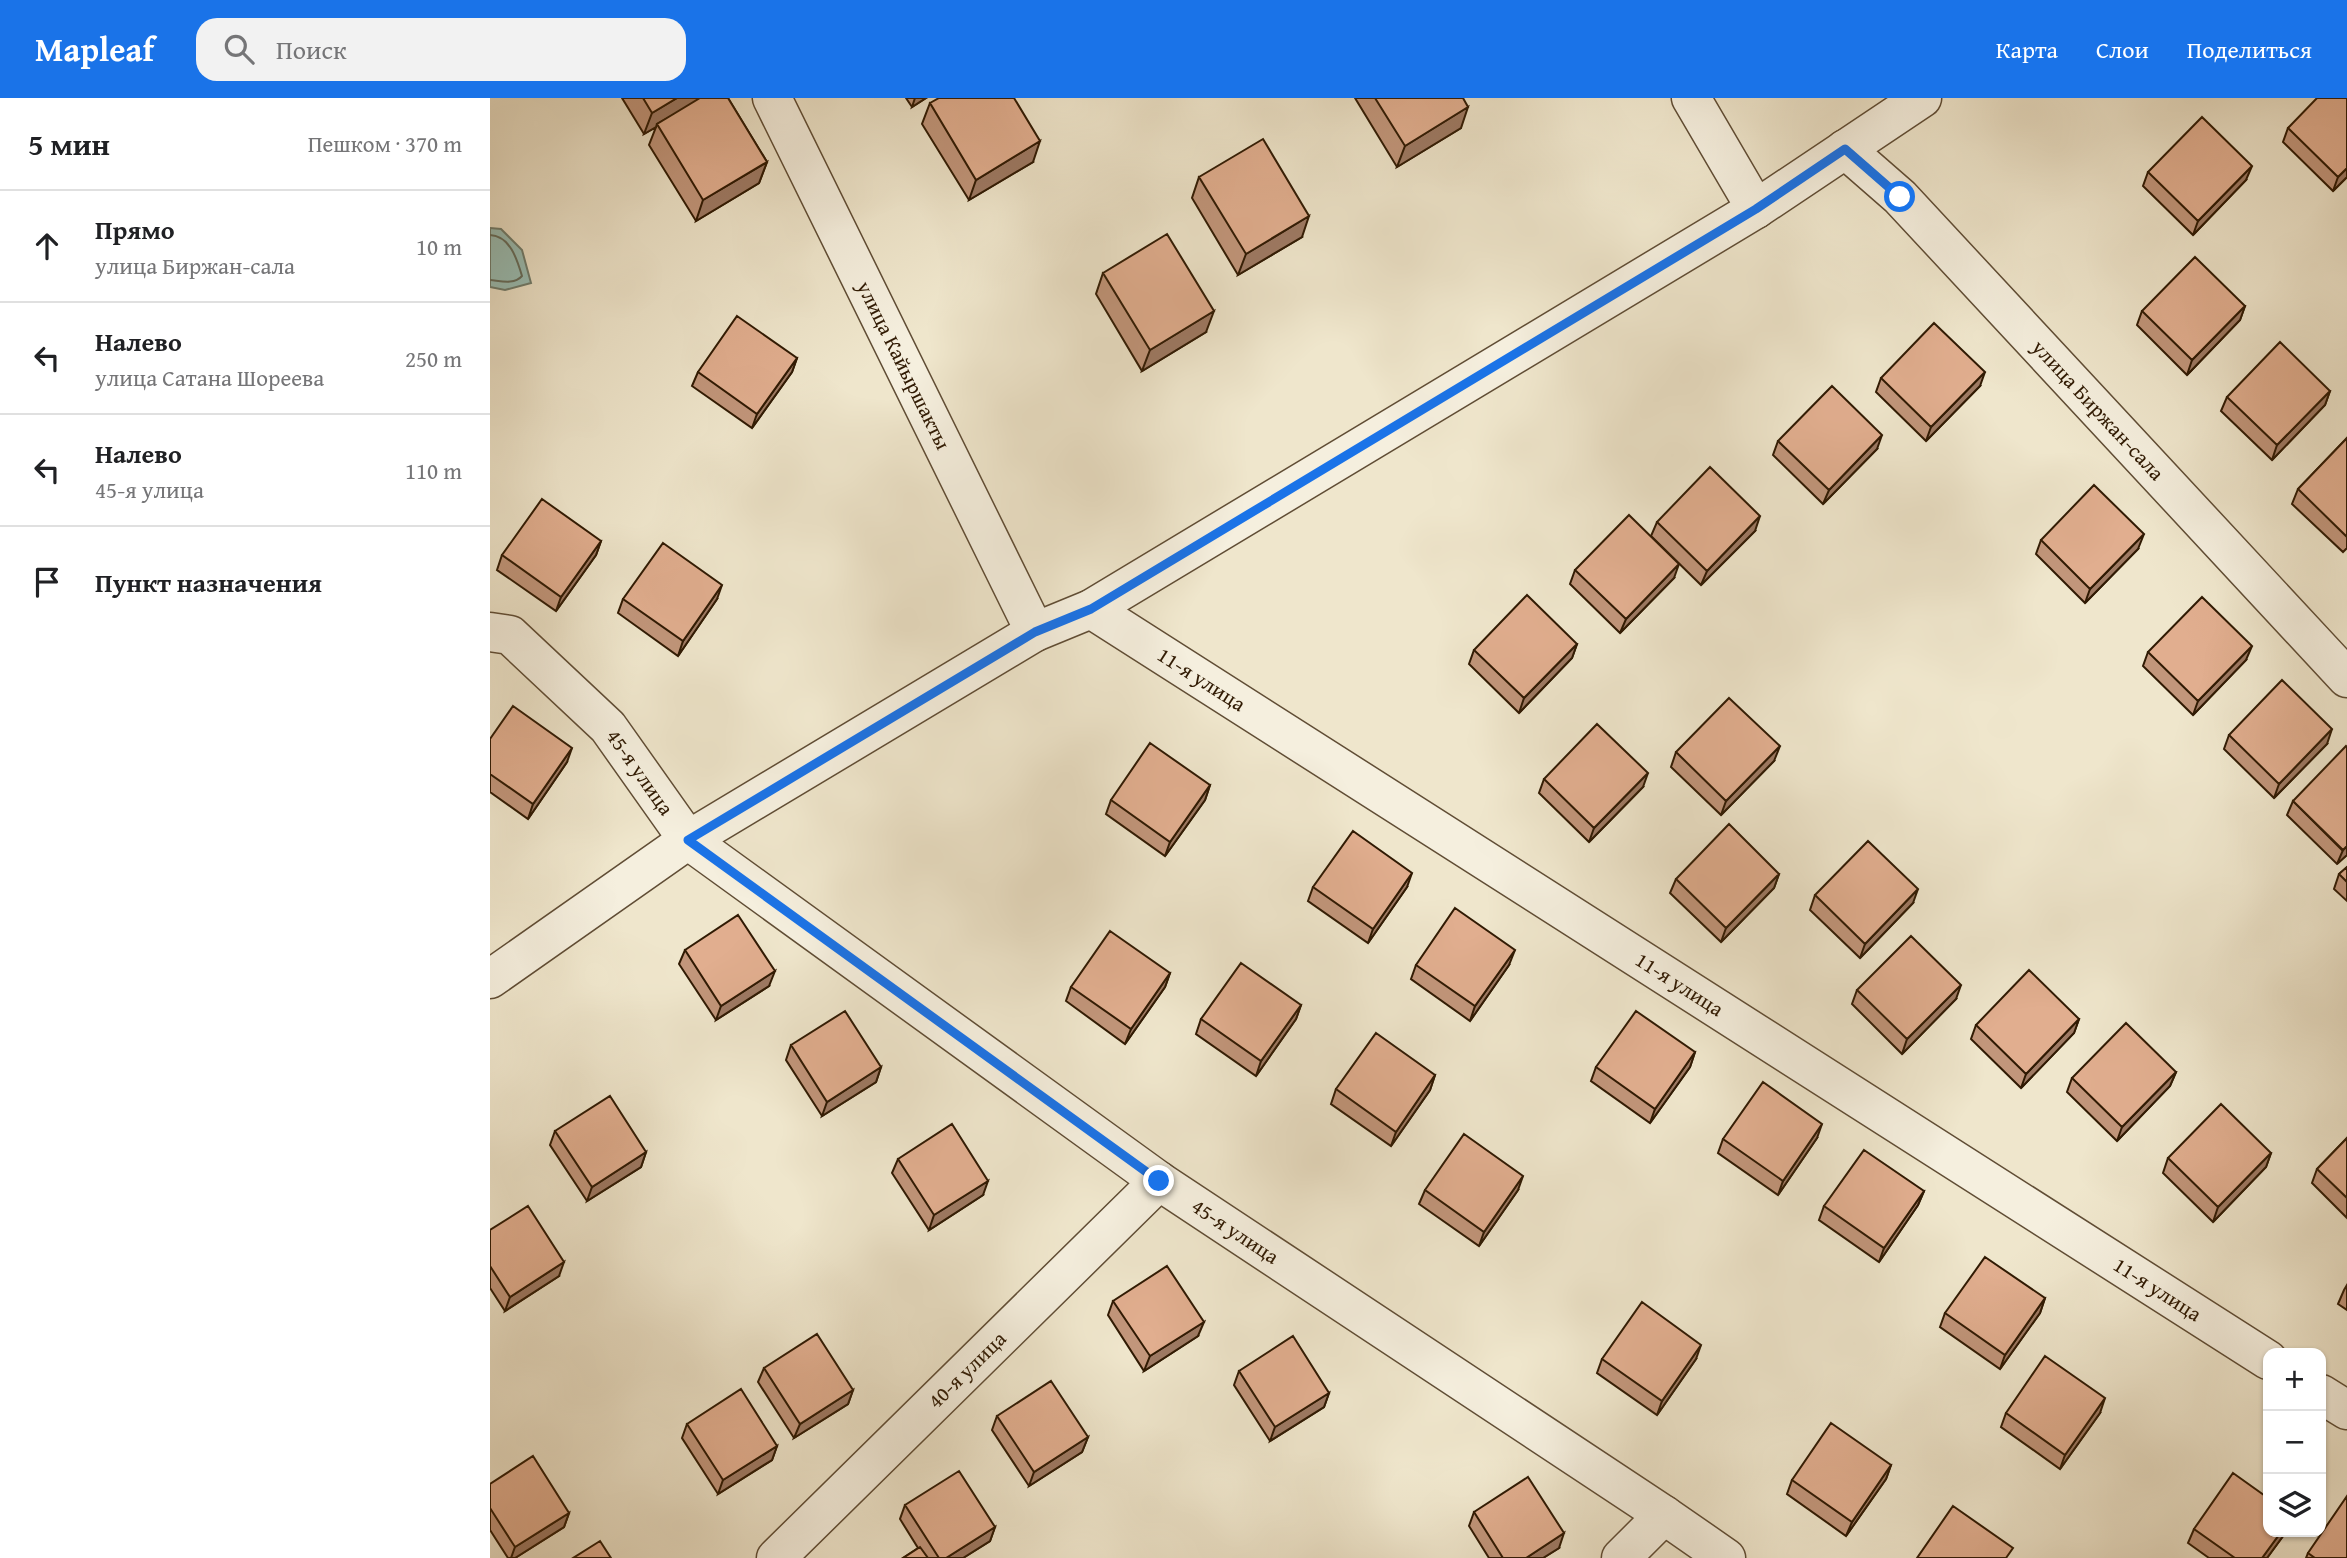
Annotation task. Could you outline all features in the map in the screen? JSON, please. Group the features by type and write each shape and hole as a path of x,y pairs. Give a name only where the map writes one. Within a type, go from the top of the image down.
{"street":[{"name":"улица Кайыршакты","path":"772,98 1035,632"},
{"path":"1691,98 1756,209"},
{"path":"490,979 688,840 1035,632 1091,609 1756,209 1922,98"},
{"name":"улица Биржан-сала","path":"1845,149 1900,197 2347,678"},
{"name":"11-я улица","path":"1091,609 2263,1357"},
{"name":"45-я улица","path":"490,632 510,635 608,727 688,840 1159,1181 1726,1558"},
{"name":"40-я улица","path":"776,1558 1159,1181"},
{"path":"2326,1397 2347,1410"},
{"path":"1621,1558 1664,1515"}],"water":[{"path":"490,228 501,229 522,250 531,283 505,290 490,287"}],"building":[{"path":"643,98 677,98 652,113"},
{"path":"700,98 728,98 767,162 703,200 657,124"},
{"path":"939,98 1014,98 1040,141 976,180 930,103"},
{"path":"1375,98 1463,98 1468,107 1405,146"},
{"path":"2317,98 2347,98 2347,168 2338,177 2288,128"},
{"path":"2202,117 2252,166 2198,221 2148,172"},
{"path":"1263,139 1309,216 1246,254 1199,177"},
{"path":"1167,234 1214,311 1150,350 1103,273"},
{"path":"2195,257 2245,306 2192,360 2142,311"},
{"path":"737,316 797,358 757,414 698,372"},
{"path":"1934,323 1985,372 1931,427 1881,378"},
{"path":"2280,342 2330,391 2277,445 2227,397"},
{"path":"1832,386 1882,435 1829,490 1778,441"},
{"path":"2347,438 2347,537 2298,489"},
{"path":"1710,467 1760,516 1707,571 1657,522"},
{"path":"2094,485 2144,534 2090,589 2041,540"},
{"path":"542,499 601,541 561,597 502,555"},
{"path":"1629,515 1679,564 1626,619 1575,570"},
{"path":"663,543 722,585 683,641 623,599"},
{"path":"1527,595 1577,644 1524,698 1474,650"},
{"path":"2202,597 2252,646 2198,701 2148,652"},
{"path":"2282,680 2332,729 2279,784 2229,735"},
{"path":"1729,698 1780,746 1726,801 1676,752"},
{"path":"513,706 572,748 533,804 490,774 490,739"},
{"path":"1597,724 1648,773 1594,828 1544,779"},
{"path":"1150,743 1210,785 1170,842 1111,800"},
{"path":"2346,746 2347,846 2343,850 2293,801"},
{"path":"1729,824 1779,874 1726,928 1676,879"},
{"path":"1353,831 1412,873 1373,929 1313,887"},
{"path":"1868,841 1918,889 1865,944 1815,895"},
{"path":"2347,867 2347,882 2339,874"},
{"path":"1455,908 1515,950 1475,1006 1416,965"},
{"path":"738,915 775,971 721,1006 685,950"},
{"path":"1110,931 1170,973 1131,1029 1071,987"},
{"path":"1911,936 1961,985 1907,1039 1857,990"},
{"path":"1241,963 1301,1005 1261,1061 1201,1019"},
{"path":"2029,970 2079,1019 2026,1074 1976,1025"},
{"path":"845,1011 881,1067 827,1102 791,1045"},
{"path":"1636,1011 1695,1052 1655,1109 1596,1067"},
{"path":"2126,1023 2176,1072 2122,1127 2072,1078"},
{"path":"1376,1033 1435,1075 1396,1132 1336,1089"},
{"path":"1763,1082 1822,1124 1783,1181 1723,1139"},
{"path":"610,1096 646,1152 592,1187 555,1131"},
{"path":"2221,1104 2271,1153 2218,1207 2168,1158"},
{"path":"952,1124 988,1181 934,1215 898,1159"},
{"path":"1464,1134 1523,1176 1484,1232 1425,1190"},
{"path":"2347,1138 2347,1198 2317,1169"},
{"path":"1864,1150 1924,1191 1884,1248 1824,1206"},
{"path":"528,1206 564,1262 510,1297 490,1266 490,1230"},
{"path":"1985,1257 2045,1298 2005,1355 1945,1313"},
{"path":"1167,1266 1204,1322 1150,1356 1113,1301"},
{"path":"1642,1302 1701,1345 1662,1401 1602,1359"},
{"path":"817,1334 853,1390 800,1424 764,1368"},
{"path":"1293,1336 1329,1393 1275,1427 1239,1371"},
{"path":"2045,1356 2105,1398 2065,1455 2006,1413"},
{"path":"1051,1381 1088,1437 1034,1472 997,1416"},
{"path":"741,1389 777,1446 723,1480 687,1424"},
{"path":"1831,1423 1891,1465 1852,1522 1792,1480"},
{"path":"533,1456 569,1513 515,1547 490,1508 490,1484"},
{"path":"959,1471 995,1527 946,1558 939,1558 905,1505"},
{"path":"2233,1473 2263,1494 2263,1537 2277,1537 2262,1558 2235,1558 2194,1529"},
{"path":"1528,1477 1564,1533 1526,1558 1503,1558 1474,1512"},
{"path":"2347,1496 2347,1558 2315,1558 2308,1553 2319,1537 2326,1537 2326,1527"},
{"path":"1953,1506 2013,1548 2006,1558 1917,1558"},
{"path":"600,1541 611,1558 573,1558"},
{"path":"920,1547 928,1558 903,1558"}],"route":[{"path":"1159,1181 688,840 1035,632 1091,609 1756,209 1845,149 1900,197"}]}
